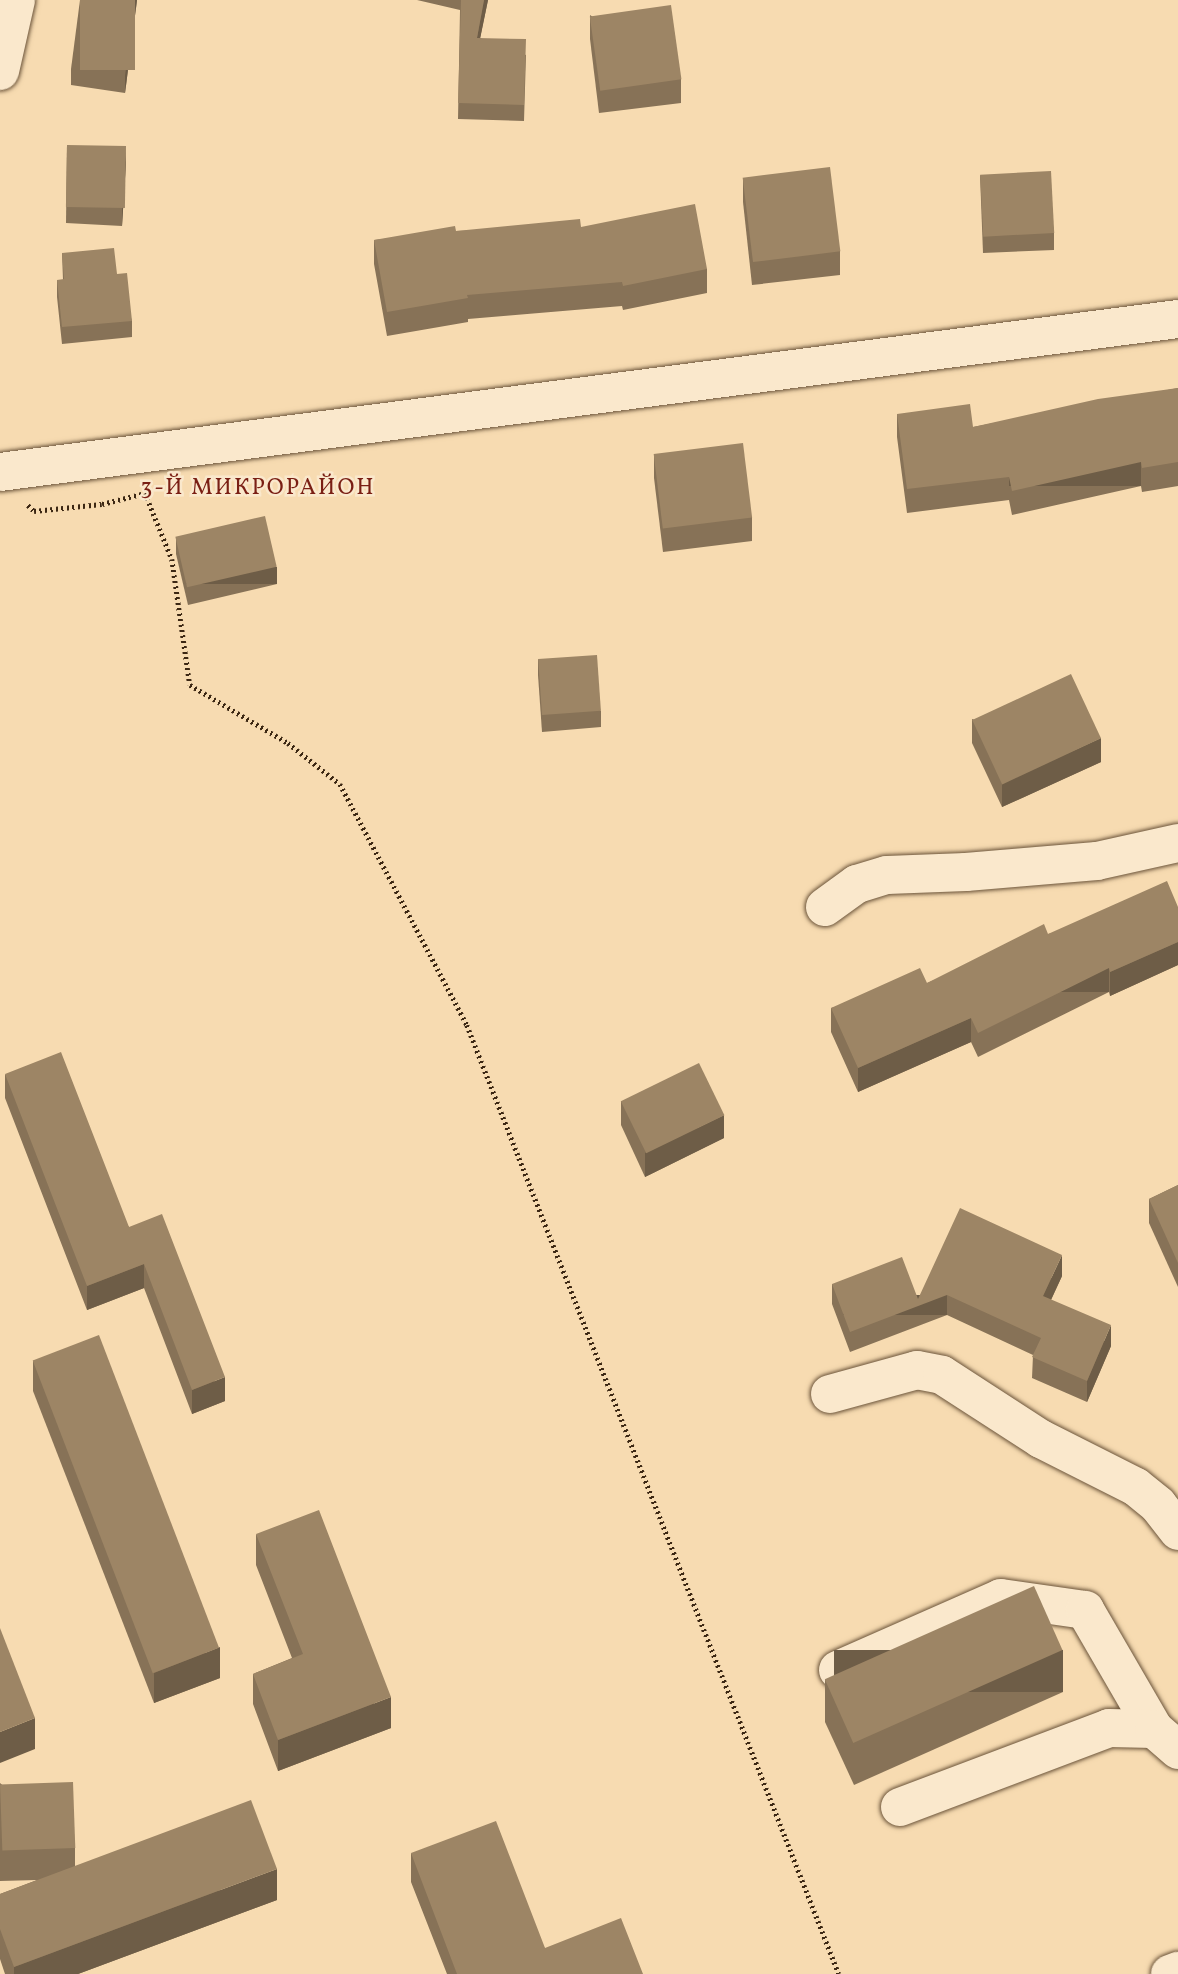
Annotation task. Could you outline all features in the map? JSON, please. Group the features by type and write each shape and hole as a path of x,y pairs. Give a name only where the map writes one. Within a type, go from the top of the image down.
{"street":[{"path":"0,71 16,0"},
{"path":"0,472 1178,319"},
{"path":"825,906 857,884 887,874 965,872 1097,861 1178,843"},
{"path":"830,1394 917,1370 942,1375 1041,1439 1136,1487 1158,1505 1178,1531"},
{"path":"838,1670 1001,1598 1085,1610 1166,1740"},
{"path":"900,1807 1109,1728 1166,1740"},
{"path":"1170,1974 1178,1971"}],"path":[{"path":"26,503 34,510 102,504 145,493 172,559 190,685 288,743 340,785 467,1025 839,1974"}],"building":[{"path":"80,0 135,0 135,70 80,70"},
{"path":"461,0 484,0 477,38 526,39 524,105 458,103"},
{"path":"671,5 681,79 600,91 590,16"},
{"path":"67,145 126,146 125,208 66,207"},
{"path":"830,167 840,251 753,262 743,178"},
{"path":"1051,171 1054,233 983,237 980,175"},
{"path":"695,204 707,269 623,286 622,282 467,295 468,298 387,312 374,240 455,226 456,231 580,219 581,227"},
{"path":"114,248 117,274 127,273 132,321 62,327 57,280 64,279 62,253"},
{"path":"1178,388 1178,462 1142,468 1141,462 1012,491 1009,477 907,489 897,414 970,404 973,427 1098,399"},
{"path":"743,443 752,517 663,528 654,454"},
{"path":"265,516 277,567 187,587 175,537"},
{"path":"597,655 601,711 542,715 538,659"},
{"path":"1071,674 1101,738 1002,784 972,720"},
{"path":"1167,881 1178,907 1178,942 1110,972 1109,968 978,1033 971,1018 858,1068 831,1008 920,968 927,983 1044,924 1048,934"},
{"path":"61,1052 129,1227 162,1214 225,1377 192,1390 144,1264 87,1286 5,1074"},
{"path":"699,1063 724,1115 646,1153 621,1101"},
{"path":"1178,1185 1178,1263 1149,1199"},
{"path":"960,1208 1062,1255 1043,1296 1111,1325 1087,1381 1032,1357 1041,1338 947,1295 850,1332 832,1284 902,1257 918,1299"},
{"path":"99,1335 219,1648 153,1673 33,1360"},
{"path":"319,1510 391,1697 278,1740 253,1674 303,1654 256,1534"},
{"path":"1034,1586 1062,1650 853,1743 825,1679"},
{"path":"0,1628 35,1718 0,1732"},
{"path":"73,1782 75,1848 2,1851 0,1785"},
{"path":"251,1800 277,1869 14,1967 0,1929 0,1894"},
{"path":"496,1821 545,1948 621,1918 643,1974 457,1974 411,1853"}],"district":[{"name":"3-Й МИКРОРАЙОН","path":"258,488"}]}
